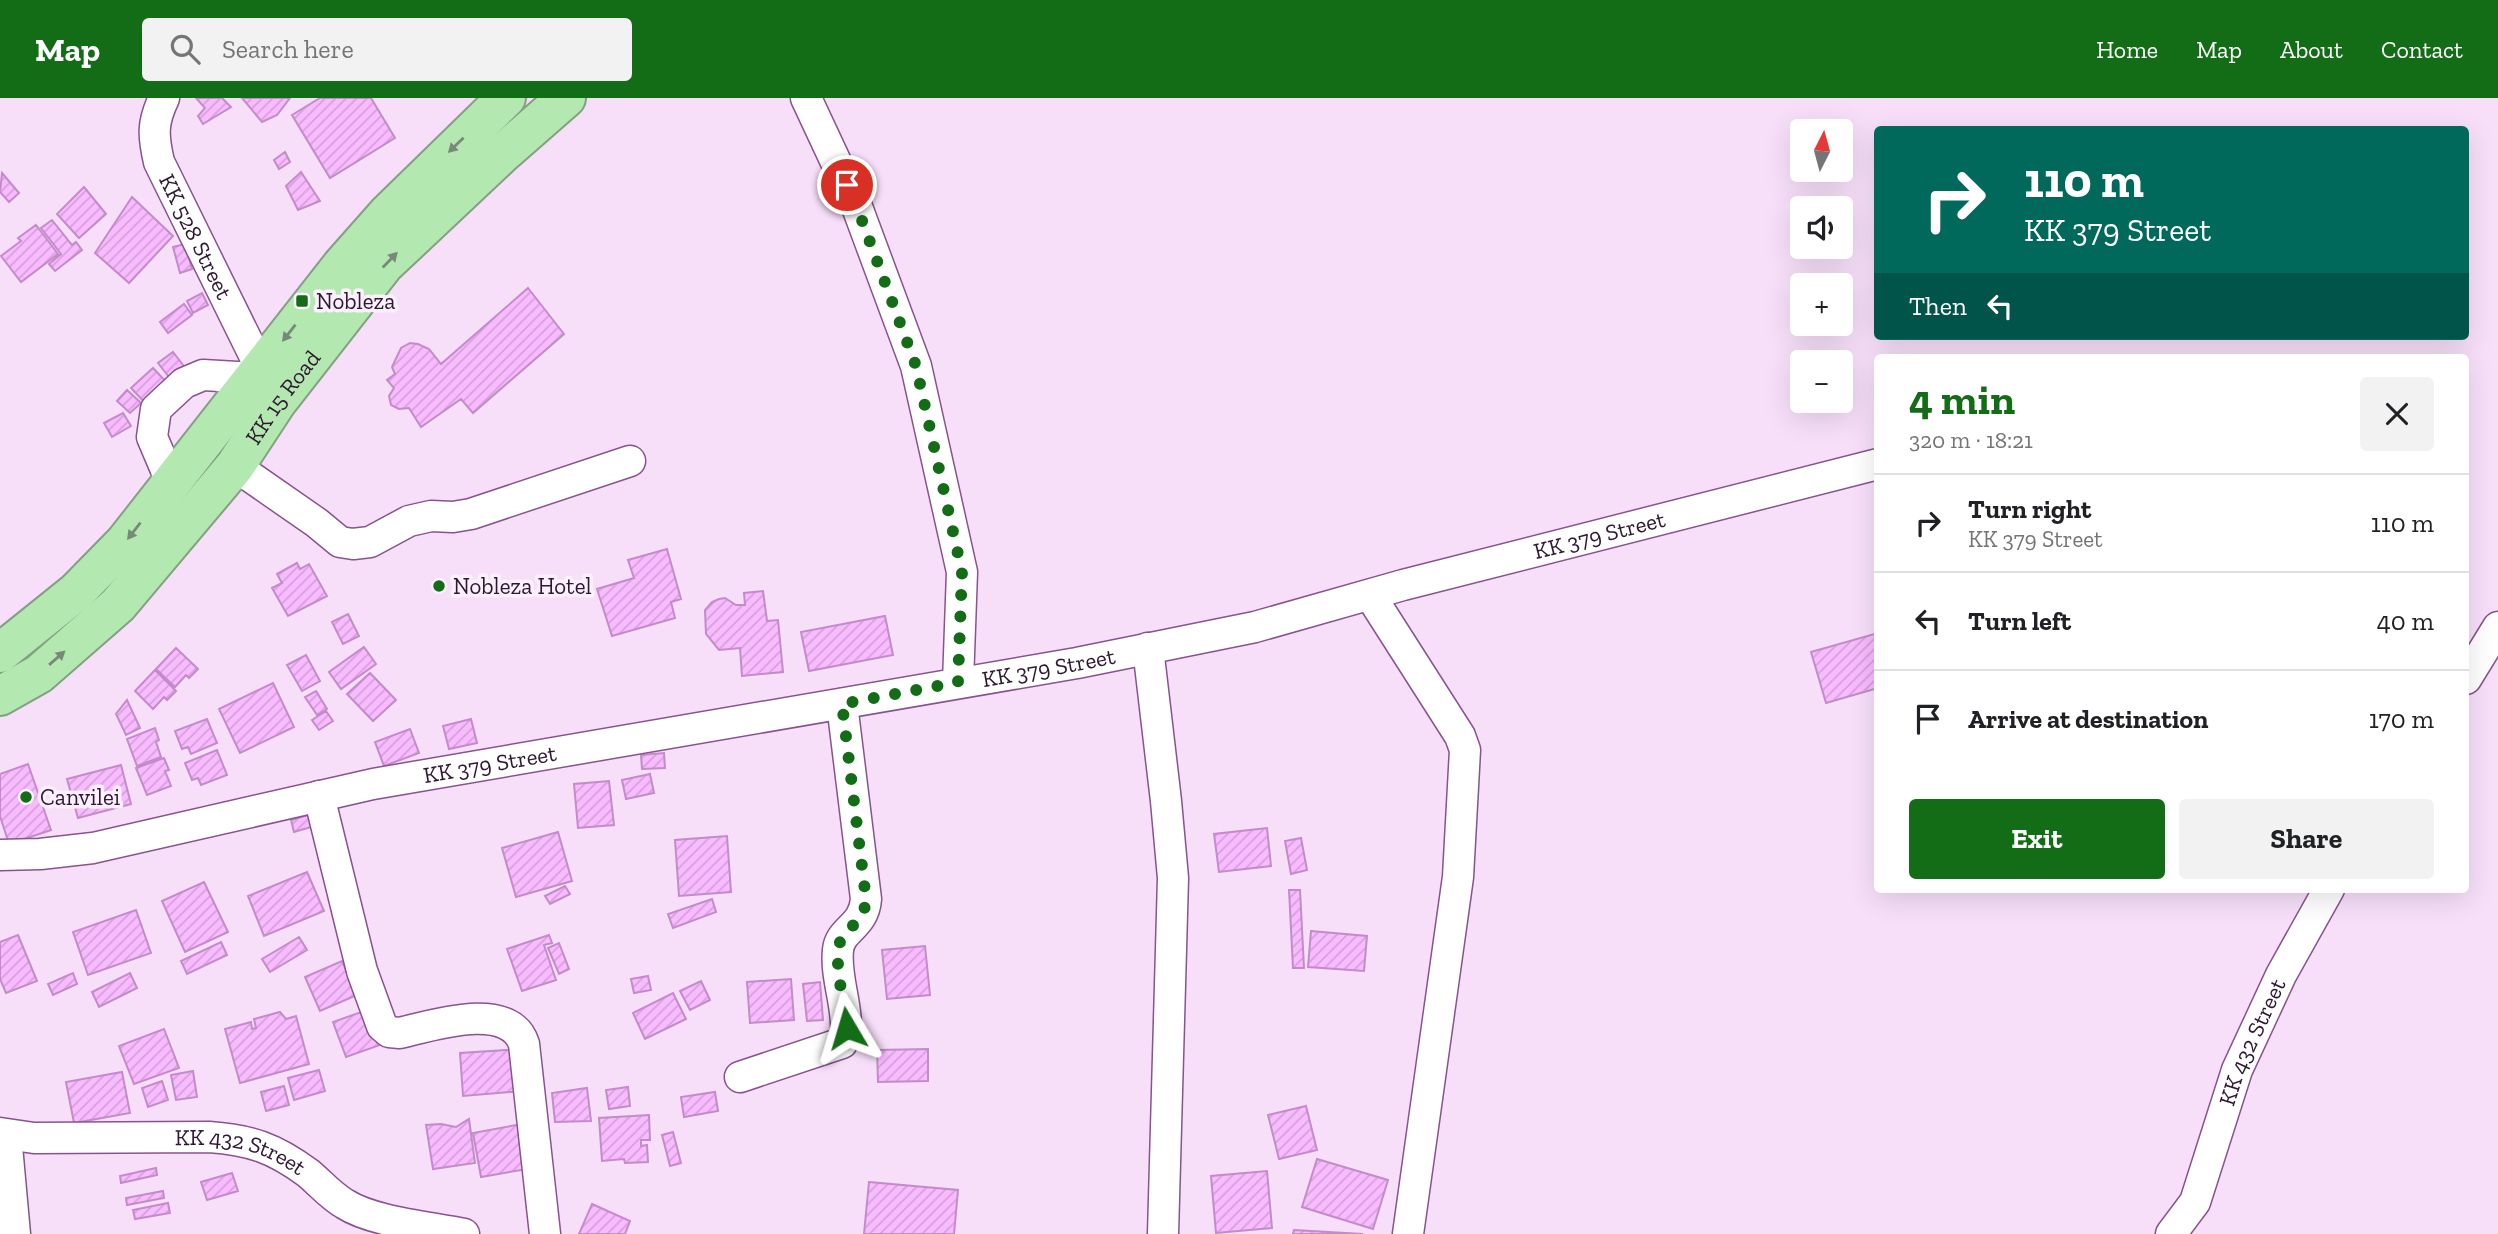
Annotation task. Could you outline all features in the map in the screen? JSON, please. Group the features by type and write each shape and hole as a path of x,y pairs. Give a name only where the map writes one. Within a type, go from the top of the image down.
{"highway":[{"name":"KK 15 Road","path":"0,653 84,583 125,542 342,265 387,213 506,98"},
{"name":"KK 15 Road","path":"0,696 39,674 118,606 235,466 277,402 384,265 566,98"}],"street":[{"name":"KK 528 Street","path":"164,98 156,115 153,138 159,163 257,374"},
{"path":"806,98 857,207 916,366 962,572 958,682"},
{"path":"172,484 152,437 156,409 184,383 203,375 257,374"},
{"path":"235,466 340,542 353,544 370,542 409,521 431,516 471,514 630,461"},
{"name":"KK 379 Street","path":"0,855 40,855 93,848 373,784 1077,663 1255,627 1874,465"},
{"path":"1370,595 1456,730 1465,750 1458,877 1408,1234"},
{"path":"2469,674 2498,627"},
{"path":"1147,648 1173,878 1163,1234"},
{"path":"740,1077 842,1043 846,1033 838,952 842,939 864,914 866,899 842,704"},
{"path":"319,796 362,971 382,1026 389,1032 400,1033 473,1018 497,1020 512,1026 521,1034 545,1234"},
{"name":"KK 432 Street","path":"2171,1234 2194,1202 2237,1070 2281,975 2327,893"},
{"path":"3,1134 15,1234"},
{"name":"KK 432 Street","path":"3,1134 34,1138 236,1139 265,1146 307,1172 345,1205 368,1214 464,1234"}],"building":[{"path":"196,98 222,98 231,107 203,124 198,116 205,108"},
{"path":"242,98 290,98 277,115 262,122"},
{"path":"320,98 371,98 395,138 330,178 292,115"},
{"path":"285,152 290,162 279,169 274,160"},
{"path":"301,172 320,201 298,210 286,186"},
{"path":"2,173 19,193 9,202 0,192"},
{"path":"84,187 106,214 79,238 57,214"},
{"path":"132,197 173,236 129,283 95,253"},
{"path":"52,220 72,245 76,242 82,250 55,271 49,264 61,254 41,228"},
{"path":"36,225 58,254 21,282 1,256 21,241 18,238"},
{"path":"185,244 192,269 180,273 173,247"},
{"path":"528,288 564,334 473,413 461,399 421,427 409,408 399,409 391,405 389,396 394,388 387,380 395,374 392,367 401,348 410,343 418,344 429,349 441,364"},
{"path":"202,293 208,305 193,313 187,301"},
{"path":"184,304 192,315 168,333 160,322"},
{"path":"173,352 190,374 176,386 158,363"},
{"path":"153,368 170,386 148,406 131,388"},
{"path":"127,390 141,403 130,413 117,401"},
{"path":"123,413 131,426 112,437 104,423"},
{"path":"667,549 681,599 671,602 675,618 612,636 597,589 634,578 628,560"},
{"path":"297,563 300,569 309,564 327,596 288,616 272,588 282,583 277,574"},
{"path":"763,591 767,621 778,620 783,672 742,676 740,648 719,650 706,634 705,610 712,602 725,598 736,605 745,605 744,593"},
{"path":"348,614 359,636 343,644 332,622"},
{"path":"885,616 893,655 809,671 801,632"},
{"path":"1874,634 1874,689 1826,703 1811,652"},
{"path":"364,647 376,664 341,689 329,672"},
{"path":"176,648 198,669 189,678 186,675 175,687 156,669"},
{"path":"306,655 320,681 302,691 287,665"},
{"path":"155,670 176,691 167,700 164,697 153,709 135,691"},
{"path":"370,673 396,700 373,721 347,694"},
{"path":"273,683 294,727 240,753 219,709"},
{"path":"316,691 327,709 317,715 305,697"},
{"path":"127,700 140,728 126,735 116,714"},
{"path":"326,711 333,721 319,730 312,720"},
{"path":"207,719 217,743 191,754 188,747 182,749 175,731"},
{"path":"471,719 477,743 449,749 443,726"},
{"path":"155,728 161,757 137,766 127,739"},
{"path":"410,729 419,753 384,766 375,742"},
{"path":"217,750 227,775 201,785 198,778 192,780 185,763"},
{"path":"664,753 665,768 642,769 641,755"},
{"path":"164,758 169,770 165,771 171,786 147,795 136,768"},
{"path":"28,764 51,830 9,844 0,816 0,774"},
{"path":"121,765 131,804 78,818 67,779"},
{"path":"650,774 654,793 626,799 622,780"},
{"path":"609,781 614,825 578,828 574,784"},
{"path":"315,813 318,825 294,832 291,820"},
{"path":"1267,828 1271,866 1219,872 1214,834"},
{"path":"558,832 572,881 516,897 502,848"},
{"path":"727,836 731,892 679,896 675,840"},
{"path":"1301,838 1307,870 1291,874 1285,841"},
{"path":"307,872 324,911 264,936 248,896"},
{"path":"204,882 228,932 185,952 162,901"},
{"path":"565,886 570,894 550,904 545,896"},
{"path":"1289,890 1300,890 1304,968 1293,968"},
{"path":"712,899 716,912 673,928 668,914"},
{"path":"136,910 151,953 88,975 73,932"},
{"path":"1311,931 1367,936 1364,971 1308,967"},
{"path":"18,935 37,981 6,993 0,979 0,942"},
{"path":"549,935 552,943 544,945 556,980 522,991 507,949"},
{"path":"299,937 307,950 270,972 262,959"},
{"path":"221,942 227,955 187,974 181,961"},
{"path":"559,943 569,969 559,974 548,948"},
{"path":"925,946 930,995 887,999 882,950"},
{"path":"342,961 357,995 320,1011 305,977"},
{"path":"73,973 77,984 53,995 48,984"},
{"path":"130,973 137,988 99,1007 92,992"},
{"path":"648,976 651,990 634,993 631,979"},
{"path":"791,979 794,1020 750,1023 747,982"},
{"path":"701,981 710,1000 690,1010 680,991"},
{"path":"820,982 823,1020 807,1021 803,984"},
{"path":"673,993 686,1019 645,1039 633,1013"},
{"path":"367,1010 380,1045 346,1057 333,1022"},
{"path":"280,1012 286,1019 296,1016 309,1064 240,1083 225,1029 251,1022 252,1029 256,1028 254,1019"},
{"path":"164,1029 179,1068 134,1084 119,1046"},
{"path":"520,1049 523,1091 463,1096 460,1053"},
{"path":"928,1049 928,1081 878,1082 877,1050"},
{"path":"319,1070 325,1091 294,1100 288,1078"},
{"path":"193,1071 197,1097 176,1100 171,1075"},
{"path":"122,1072 130,1113 74,1123 66,1082"},
{"path":"162,1081 168,1100 148,1107 142,1088"},
{"path":"284,1086 289,1105 266,1111 261,1092"},
{"path":"628,1087 630,1106 609,1109 606,1090"},
{"path":"587,1088 591,1121 555,1122 552,1093"},
{"path":"715,1092 718,1111 684,1117 681,1097"},
{"path":"1306,1106 1317,1150 1279,1159 1268,1115"},
{"path":"649,1115 650,1140 641,1140 641,1146 647,1145 648,1162 625,1163 624,1159 602,1161 599,1118"},
{"path":"469,1119 475,1163 433,1169 426,1125 456,1127"},
{"path":"522,1124 527,1169 481,1177 473,1133"},
{"path":"673,1132 681,1163 670,1166 662,1135"},
{"path":"1317,1159 1388,1180 1373,1229 1302,1207"},
{"path":"156,1168 157,1175 121,1183 120,1176"},
{"path":"1267,1171 1272,1228 1216,1233 1211,1176"},
{"path":"232,1173 238,1191 207,1200 201,1182"},
{"path":"869,1182 958,1190 954,1234 864,1234"},
{"path":"163,1191 164,1198 127,1205 126,1198"},
{"path":"168,1203 170,1213 135,1219 133,1210"},
{"path":"592,1204 630,1221 625,1234 579,1234"},
{"path":"1294,1230 1363,1234 1293,1234"}],"place":[{"name":"Nobleza","path":"302,301"},
{"name":"Nobleza Hotel","path":"439,586"},
{"name":"Canvilei","path":"26,797"}],"route":[{"path":"847,185 916,366 962,572 958,682 842,704 866,899 864,914 838,946 847,1028"}]}
